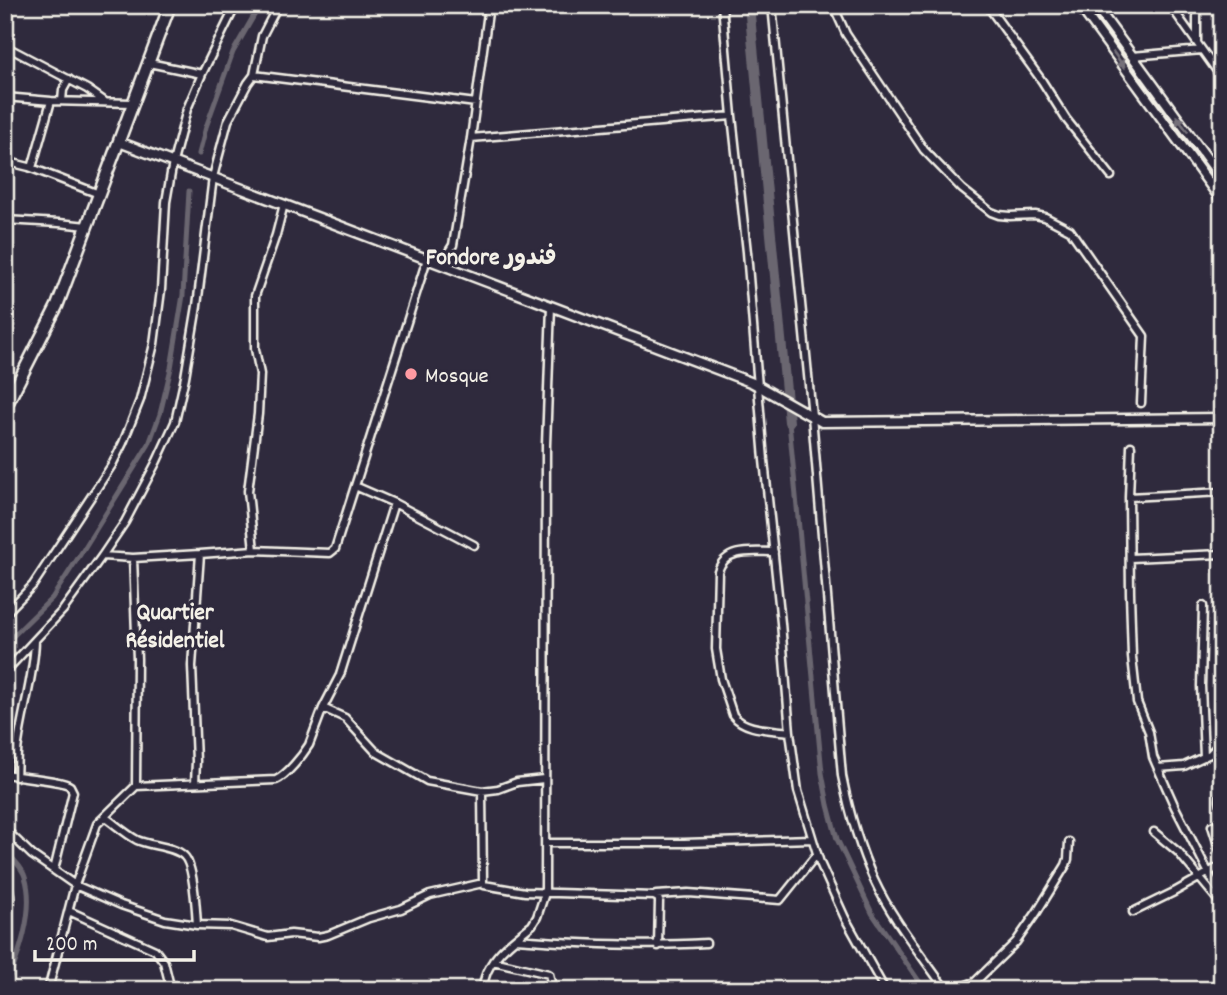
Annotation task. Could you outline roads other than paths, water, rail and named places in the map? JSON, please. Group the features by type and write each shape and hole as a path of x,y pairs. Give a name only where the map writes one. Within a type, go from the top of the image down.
{"highway":[{"path":"5,408 57,306 170,5"}],"main road":[{"path":"1079,5 1222,201"},
{"path":"1095,5 1221,176"},
{"path":"119,142 762,387 822,422 1222,418"}],"street":[{"path":"5,614 33,584 112,465 140,400 154,344 161,290 166,202 182,124 202,74 236,5"},
{"path":"5,672 63,610 102,556 125,522 175,422 197,306 213,177 228,121 254,75 262,36 278,5"},
{"path":"441,264 453,245 489,5"},
{"path":"722,5 762,387 790,732 799,798 817,854 845,918 885,990"},
{"path":"772,5 846,799 874,880 891,911 946,990"},
{"path":"833,5 846,34 924,150 962,189 991,212 999,215 1045,217 1070,230 1144,336 1141,402"},
{"path":"987,5 1066,119 1111,176"},
{"path":"1170,5 1222,78"},
{"path":"1197,5 1197,42"},
{"path":"5,46 87,89 106,103"},
{"path":"1132,56 1202,50"},
{"path":"149,63 202,74"},
{"path":"254,75 476,103"},
{"path":"62,101 63,90 69,79"},
{"path":"5,97 133,103"},
{"path":"32,168 51,101"},
{"path":"471,138 732,116"},
{"path":"5,161 32,168 99,194"},
{"path":"254,550 248,491 260,374 255,349 255,296 284,204"},
{"path":"5,220 88,227"},
{"path":"102,556 133,558 254,550 333,552 427,259"},
{"path":"483,990 484,979 493,961 532,925 545,893 546,445 551,306"},
{"path":"1131,446 1129,497 1132,657 1137,702 1149,732 1153,757 1222,900"},
{"path":"355,486 474,545"},
{"path":"1129,497 1222,492"},
{"path":"48,990 75,885 97,824 136,786 276,780 285,776 309,745 323,708 340,675 394,503"},
{"path":"774,552 736,553 721,564 718,571 716,649 721,679 736,720 756,727 790,732"},
{"path":"195,783 192,666 200,554"},
{"path":"1130,558 1222,554"},
{"path":"133,558 137,659 136,786"},
{"path":"1203,606 1201,687 1204,757"},
{"path":"16,777 17,747 34,666 35,640"},
{"path":"323,708 345,718 376,752 427,781 482,791 517,782 544,779"},
{"path":"1158,768 1184,766 1210,754 1222,741"},
{"path":"5,774 70,786 73,792 54,870"},
{"path":"1222,777 1222,811"},
{"path":"482,791 483,883"},
{"path":"105,817 135,839 179,852 186,858 194,892 197,925"},
{"path":"1222,821 1212,826 1222,857"},
{"path":"5,829 32,855 75,885 165,920 238,928 268,937 291,934 318,937 328,935 369,918 401,909 430,895 483,883 500,888 545,893 689,893 780,900 817,854"},
{"path":"1154,832 1178,852 1222,905"},
{"path":"546,843 812,839"},
{"path":"952,990 975,982 1016,942 1066,866 1069,842"},
{"path":"1133,912 1222,865"},
{"path":"5,880 11,894 5,933"},
{"path":"654,895 659,901 658,946"},
{"path":"69,911 155,950 164,962 171,990"},
{"path":"516,939 658,946 706,943"},
{"path":"493,961 549,974 553,990"}],"waterway":[{"path":"199,154 233,52 260,5"},
{"path":"749,5 789,422"},
{"path":"5,644 52,598 149,444 160,414 171,368 183,295 189,191"},
{"path":"789,422 822,773 828,805 837,839 872,913 925,990"},
{"path":"5,852 24,873 28,890 24,934 5,989"}],"place":[{"name":"Mosque","path":"411,374"}],"district":[{"name":"Fondore فندور","path":"491,256"},
{"name":"Quartier Résidentiel","path":"175,625"}]}
